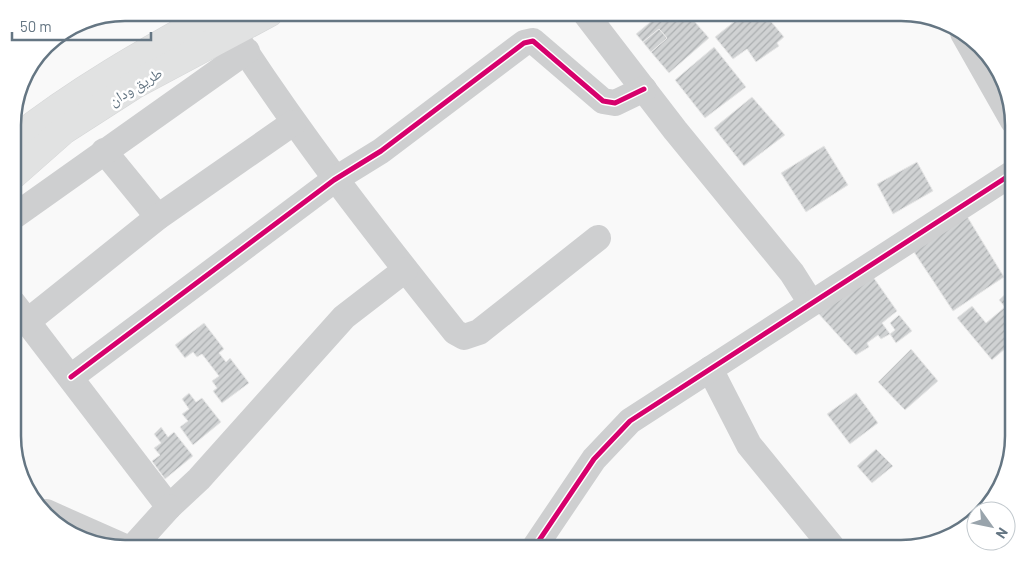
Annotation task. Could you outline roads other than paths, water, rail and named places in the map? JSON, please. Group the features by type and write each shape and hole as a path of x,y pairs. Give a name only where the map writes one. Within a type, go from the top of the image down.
{"main road":[{"name":"طريق ودان","path":"21,136 49,113 122,64 245,21"},
{"name":"طريق ودان","path":"21,168 72,125 229,27"}],"street":[{"path":"592,21 792,273 811,304"},
{"path":"21,211 104,151 229,27 293,124 334,180 455,332 464,337 479,332 598,238"},
{"path":"71,377 334,180 381,151 524,43 533,41 603,101 615,103 644,89"},
{"path":"974,52 1002,101"},
{"path":"168,507 21,312 293,124"},
{"path":"104,151 158,217"},
{"path":"539,540 594,459 612,438 630,422 1005,178"},
{"path":"139,540 168,507 199,479 344,317 405,270"},
{"path":"710,369 749,444 827,540"},
{"path":"65,520 103,538"}]}
